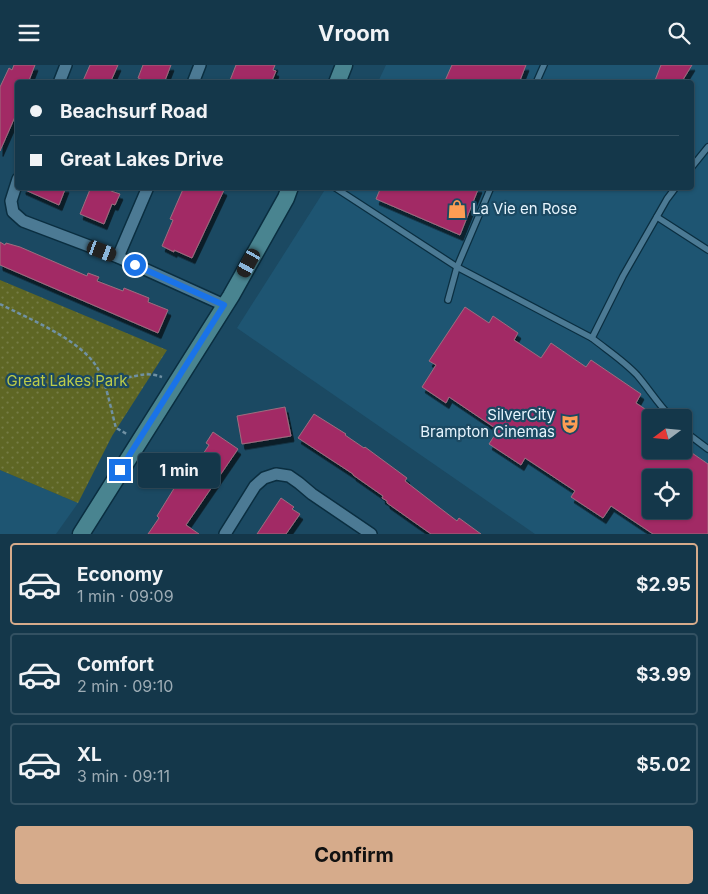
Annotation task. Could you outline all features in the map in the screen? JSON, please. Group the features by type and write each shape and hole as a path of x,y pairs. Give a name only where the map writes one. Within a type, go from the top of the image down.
{"street":[{"path":"60,80 66,65"},
{"path":"194,80 200,65"},
{"path":"338,80 344,65"},
{"path":"15,187 10,201 13,212 24,221 118,257 224,305"},
{"path":"118,257 147,190"},
{"path":"81,534 224,305 289,190"},
{"path":"225,534 254,486 276,474 289,476 312,494 372,534"}],"lane":[{"path":"537,80 544,65"},
{"path":"694,165 708,147"},
{"path":"339,190 457,267 592,338 620,359 637,375 664,409"},
{"path":"448,300 457,267 490,190"},
{"path":"592,338 623,277 674,190"},
{"path":"657,217 708,250"},
{"path":"692,437 708,449"}],"path":[{"path":"0,304 64,337 86,354 98,368 102,377 116,428 139,440"},
{"path":"59,383 78,376 90,382 102,377 123,377 146,373 175,381"}],"shaded area":[{"path":"386,65 708,65 708,534 535,534 237,328 325,190 694,190 694,80 379,80"},
{"path":"0,470 78,503 56,534 0,534"}],"green space":[{"name":"Great Lakes Park","path":"0,280 167,350 112,436 78,503 0,470"}],"building":[{"path":"14,65 35,65 29,80 15,80 15,117 0,151 0,87 9,68 12,70"},
{"path":"90,65 118,65 111,80 83,80"},
{"path":"143,65 171,65 165,80 142,80 138,78"},
{"path":"236,65 275,65 273,70 276,71 272,80 230,80"},
{"path":"452,65 526,65 520,80 445,80"},
{"path":"661,65 692,65 683,80 655,80"},
{"path":"25,190 65,190 59,205"},
{"path":"90,190 112,190 120,194 115,205 112,204 104,224 80,214"},
{"path":"183,190 224,190 192,258 162,246 173,220 170,219"},
{"path":"380,190 478,190 460,235 376,199"},
{"path":"0,242 5,245 6,243 20,247 87,276 88,273 99,277 97,281 123,291 124,288 149,298 148,302 168,310 158,333 0,265"},
{"name":"SilverCity Brampton Cinemas","path":"465,307 489,323 493,316 518,333 514,340 541,358 551,343 586,367 591,360 641,394 636,403 645,409 642,409 642,459 692,459 692,453 708,464 708,534 653,534 611,506 603,518 571,497 575,491 525,458 521,465 489,444 498,430 449,397 446,403 422,387 436,365 429,361"},
{"path":"285,407 291,436 242,444 237,416"},
{"path":"314,414 365,447 407,478 405,481 457,521 459,518 481,534 431,534 387,503 382,498 383,496 353,474 298,438"},
{"path":"213,432 238,449 186,525 199,534 148,534 159,518 157,516 191,463 195,466 209,445 206,443"},
{"path":"281,498 300,514 286,534 257,534"}],"place":[{"name":"La Vie en Rose","path":"457,209"},
{"name":"SilverCity Brampton Cinemas","path":"570,424"}],"route":[{"path":"120,470 224,305 135,265"}]}
